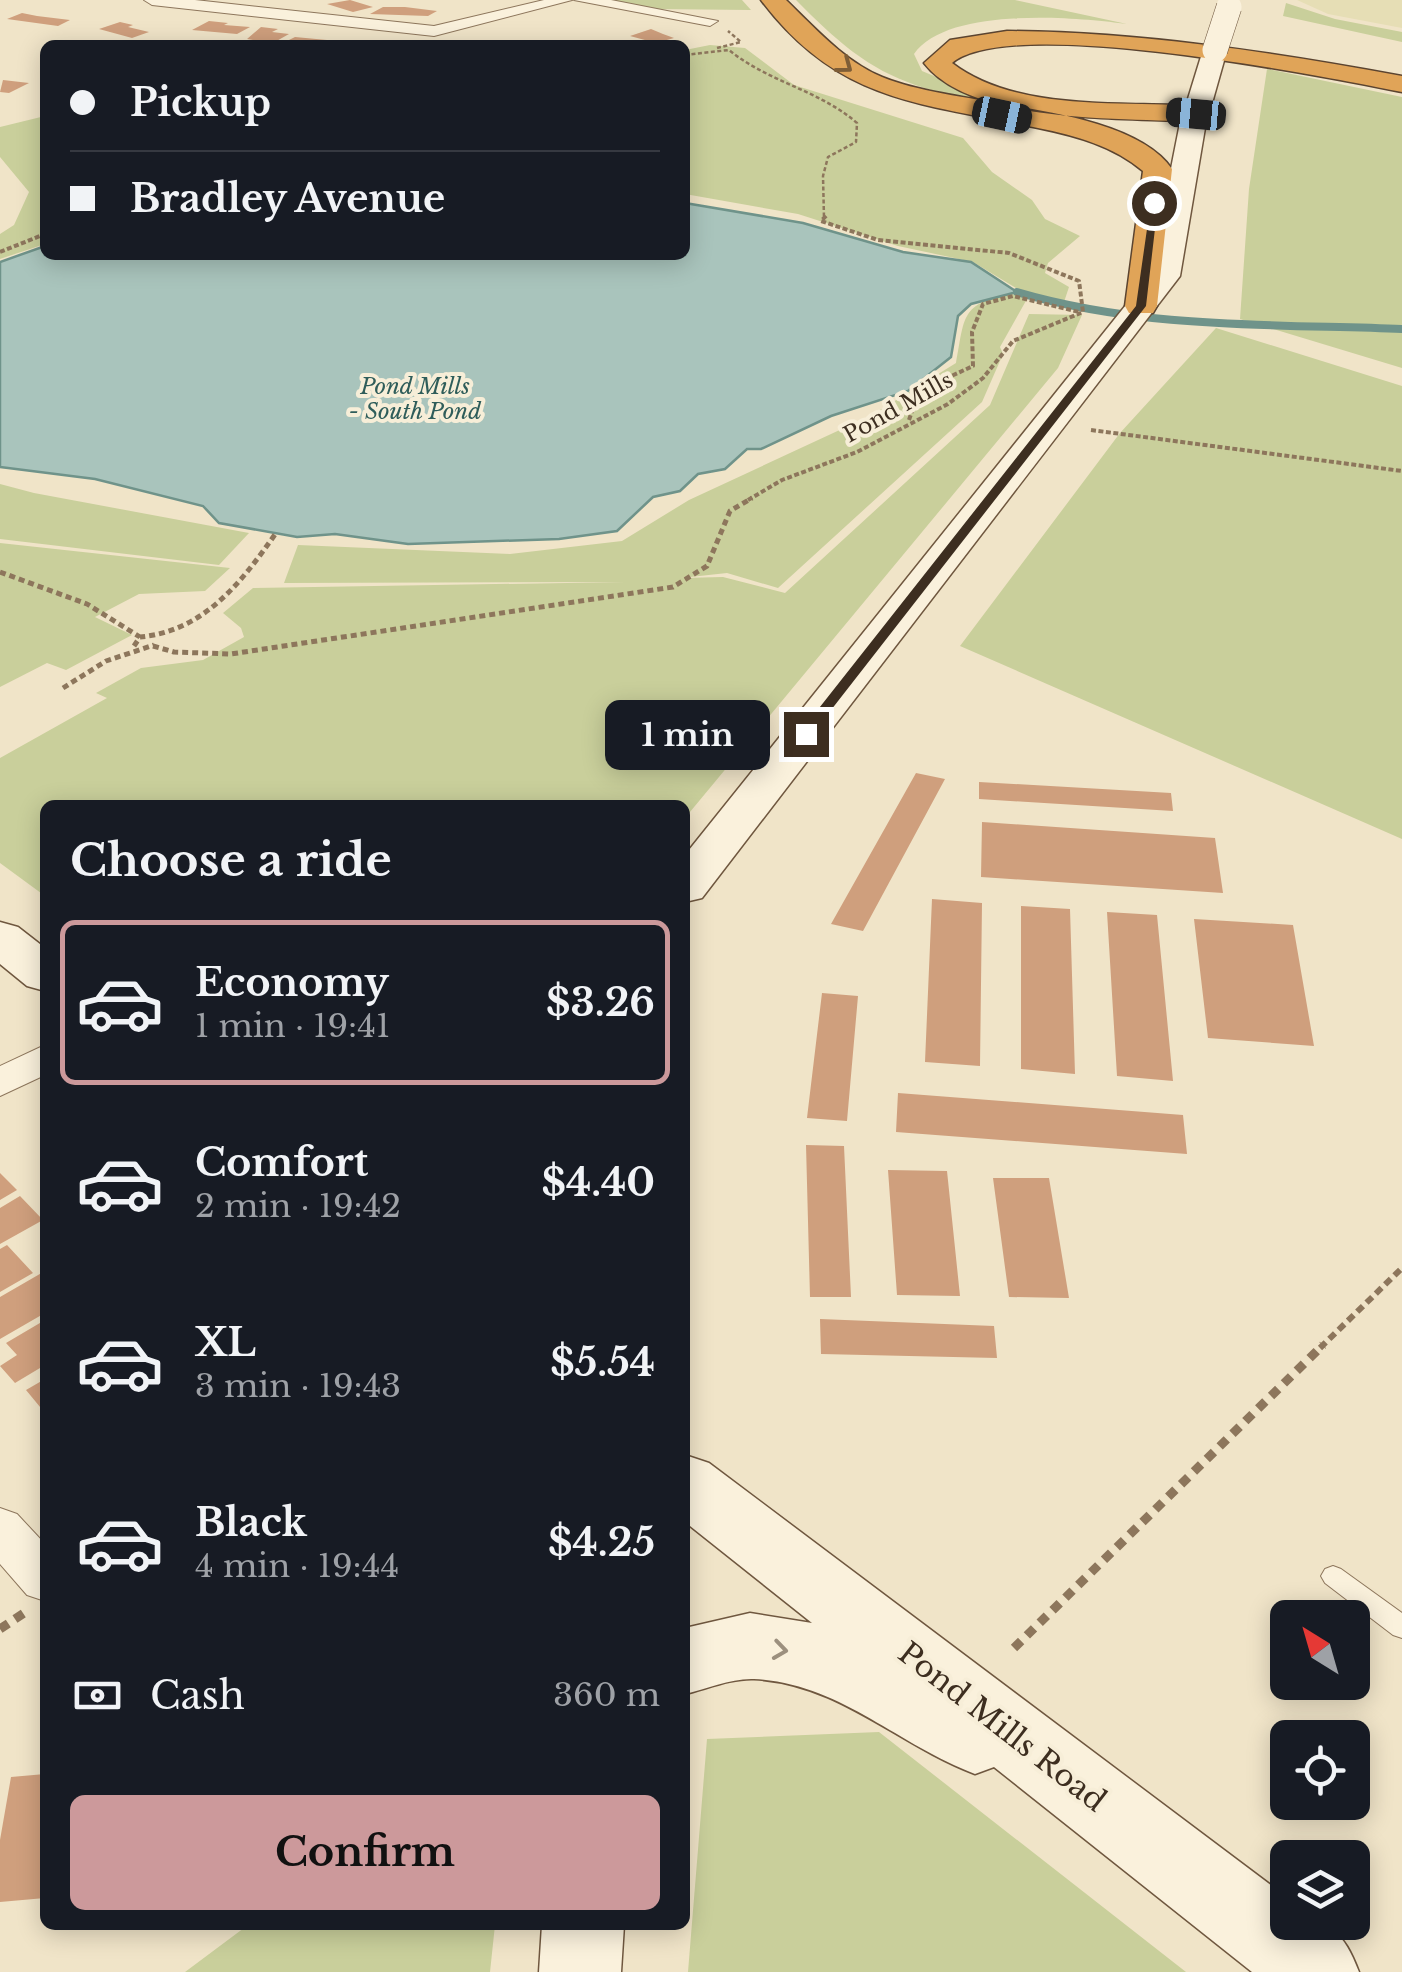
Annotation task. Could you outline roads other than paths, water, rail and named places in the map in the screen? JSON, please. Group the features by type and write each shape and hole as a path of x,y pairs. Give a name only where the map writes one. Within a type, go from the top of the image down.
{"highway":[{"path":"773,0 846,69 916,97 1107,138 1148,157 1158,168 1141,306"},
{"path":"1134,18 1402,76"},
{"path":"1194,121 996,93 946,73 937,63 938,53 968,33 1000,25 1076,22 1144,30 1402,84"},
{"path":"970,108 1194,121"}],"main road":[{"path":"690,882 1165,276 1194,121 1226,12"},
{"path":"0,938 40,970"},
{"name":"Pond Mills Road","path":"690,1487 1318,1972"},
{"path":"690,1660 750,1646 830,1658 1131,1826"},
{"path":"580,1972 583,1930"}],"street":[{"path":"152,0 434,30"},
{"path":"412,40 434,30 564,0"},
{"path":"582,0 710,22"},
{"path":"0,1084 40,1061"},
{"path":"0,1529 40,1573"}],"lane":[{"path":"1333,1576 1402,1627"}],"water":[{"name":"Pond Mills - South Pond","path":"690,204 803,223 903,252 971,262 1017,292 971,304 958,316 951,357 908,391 831,416 761,449 747,449 725,469 698,474 680,491 653,497 617,531 559,539 408,544 335,534 297,537 219,523 203,506 95,479 0,467 0,262 40,248 40,260 690,260"}],"waterway":[{"path":"1017,292 1064,304 1160,319 1402,329"}]}
